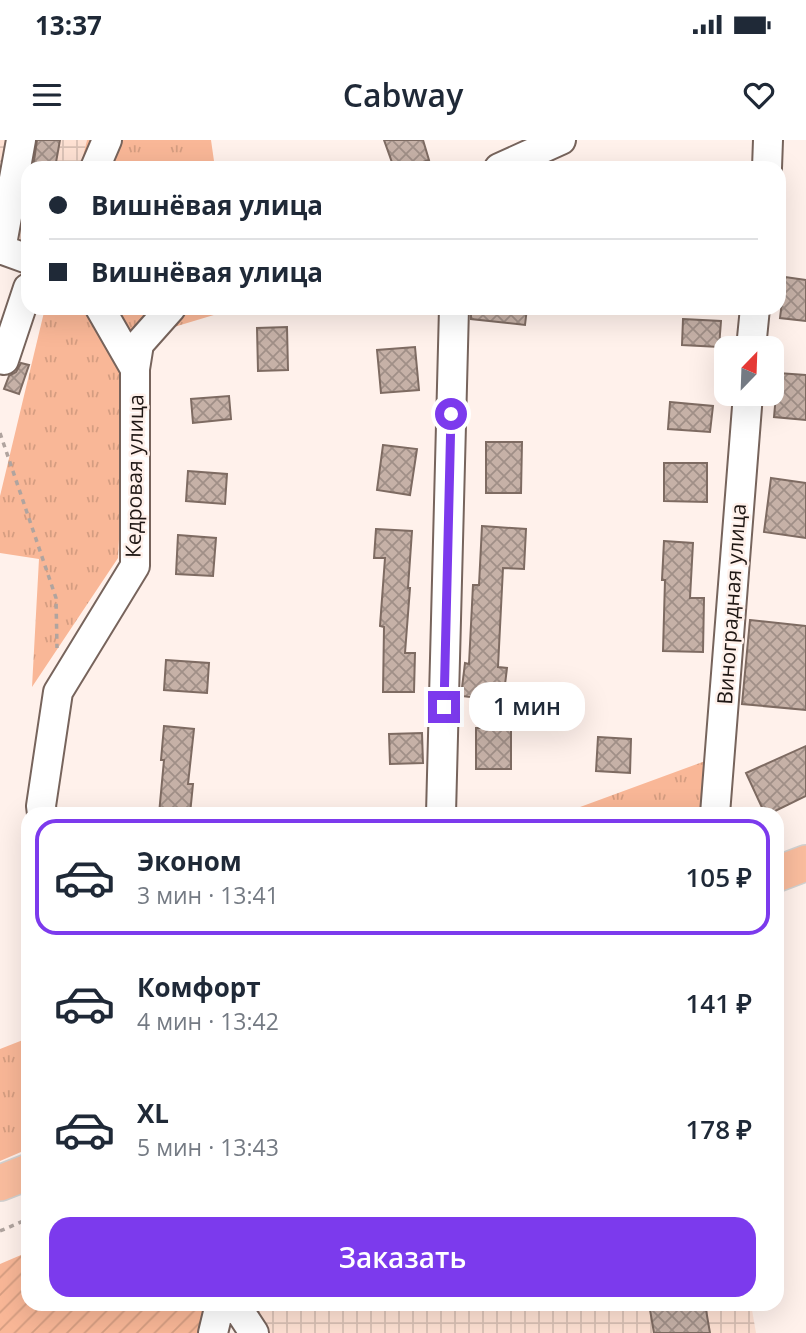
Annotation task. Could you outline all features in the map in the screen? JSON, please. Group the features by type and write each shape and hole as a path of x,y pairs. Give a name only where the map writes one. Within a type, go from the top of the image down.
{"main road":[{"path":"784,871 806,863"},
{"path":"0,1183 21,1175"}],"street":[{"path":"21,140 1,250 21,257"},
{"path":"98,161 107,140"},
{"path":"514,161 561,140"},
{"path":"766,161 768,140"},
{"path":"0,359 4,360 21,309"},
{"path":"104,315 135,369"},
{"path":"135,369 139,344 165,315"},
{"path":"441,807 454,315"},
{"path":"752,336 754,315"},
{"name":"Кедровая улица","path":"41,807 58,692 135,566 135,369"},
{"name":"Виноградная улица","path":"716,807 747,406"},
{"path":"214,1333 219,1311"},
{"path":"239,1311 254,1333"}],"path":[{"path":"0,433 56,598 57,652"},
{"path":"0,1231 21,1222"}],"shaded area":[{"path":"0,140 87,140 82,161 21,161 21,243 0,236"},
{"path":"244,1311 752,1311 756,1333 258,1333"}],"green space":[{"path":"87,140 211,140 214,161 82,161"},
{"path":"43,315 214,315 174,327 130,332 118,558 32,687 39,559 0,553 0,496"},
{"path":"708,760 705,807 580,807"},
{"path":"21,1041 21,1152 0,1161 0,1049"},
{"path":"21,1255 21,1311 211,1311 225,1333 0,1333 0,1264"}],"building":[{"path":"37,140 60,140 56,161 34,161"},
{"path":"384,140 423,140 429,160 392,161"},
{"path":"786,277 806,280 806,321 780,318 780,315 786,315"},
{"path":"471,315 526,315 525,325 471,319"},
{"path":"683,319 721,321 720,336 714,336 714,347 682,345"},
{"path":"287,327 288,370 258,371 257,328"},
{"path":"415,347 419,390 381,393 377,350"},
{"path":"21,363 29,365 19,394 4,389 9,376 16,372"},
{"path":"784,373 806,375 806,420 774,417 775,406 784,406"},
{"path":"229,396 231,419 193,423 191,399"},
{"path":"670,402 713,406 710,432 668,429"},
{"path":"486,442 522,442 521,493 486,493"},
{"path":"383,445 417,449 410,495 377,490"},
{"path":"664,463 707,463 707,502 664,501"},
{"path":"188,471 227,474 225,504 186,501"},
{"path":"771,478 806,483 806,538 764,532"},
{"path":"482,526 526,529 524,569 503,568 498,667 507,668 503,701 461,696 465,663 469,664 473,585 479,585"},
{"path":"376,529 412,531 405,653 415,653 414,692 383,692 384,627 380,626 385,558 374,558"},
{"path":"178,535 216,538 213,576 176,574"},
{"path":"664,541 693,543 690,598 704,598 703,652 663,651"},
{"path":"750,620 806,626 806,710 742,704"},
{"path":"166,660 209,663 207,693 164,690"},
{"path":"164,726 194,729 188,784 193,784 191,807 160,807 164,760 161,760"},
{"path":"476,728 511,728 511,769 476,769"},
{"path":"422,733 423,763 390,764 389,734"},
{"path":"598,737 631,739 630,773 596,771"},
{"path":"806,746 806,796 783,807 762,807 746,773"},
{"path":"650,1311 706,1311 710,1333 654,1333"}],"route":[{"path":"444,707 451,414"}]}
